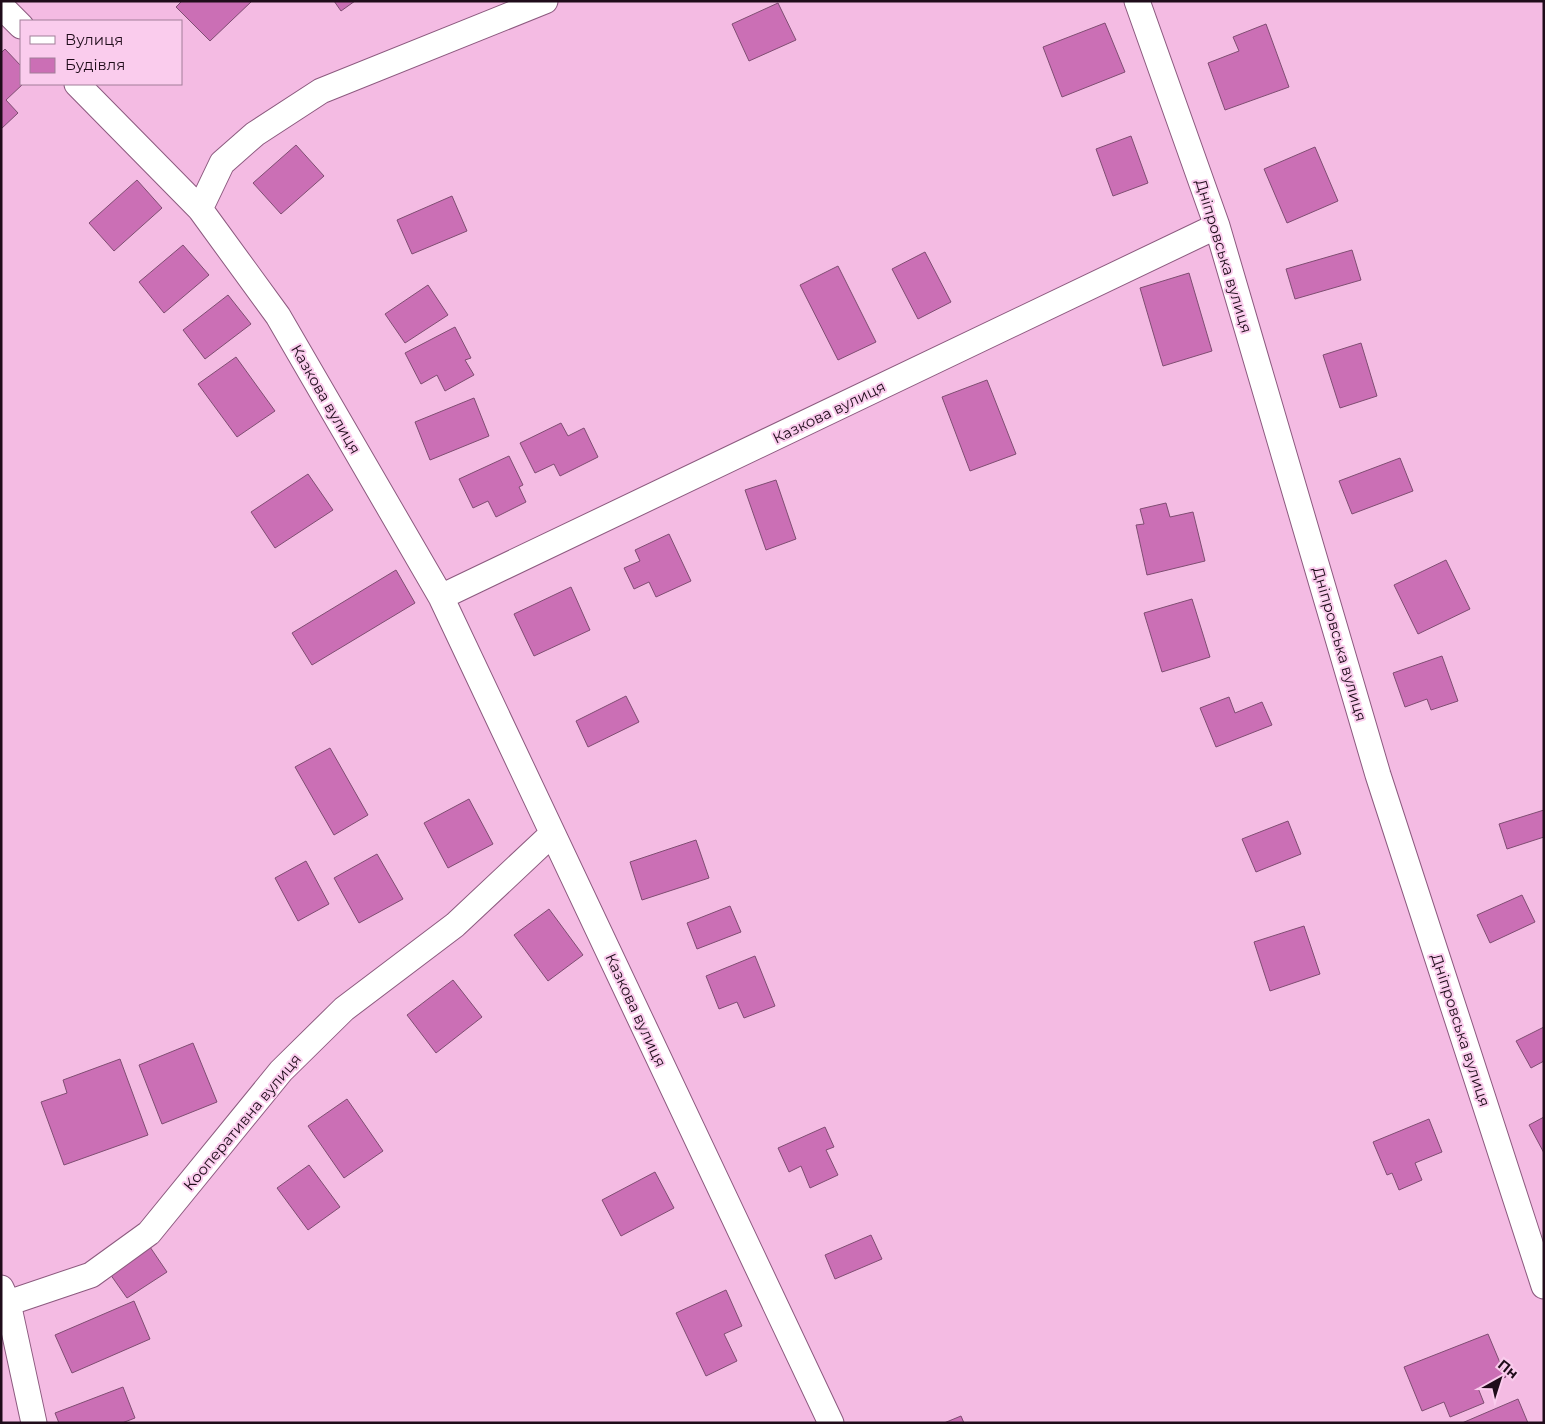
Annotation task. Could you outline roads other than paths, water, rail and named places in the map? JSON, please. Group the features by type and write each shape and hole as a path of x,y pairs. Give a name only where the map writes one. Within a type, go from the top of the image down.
{"street":[{"path":"200,209 222,163 255,134 321,92 545,1"},
{"name":"Дніпровська вулиця","path":"1137,1 1217,226 1378,775 1544,1286"},
{"path":"1,6 20,25"},
{"name":"Казкова вулиця","path":"78,85 200,209 278,316 441,597 831,1423"},
{"name":"Казкова вулиця","path":"441,597 1217,226"},
{"name":"Кооперативна вулиця","path":"34,1423 4,1296 91,1275 149,1233 281,1071 344,1009 455,925 552,834"}]}
